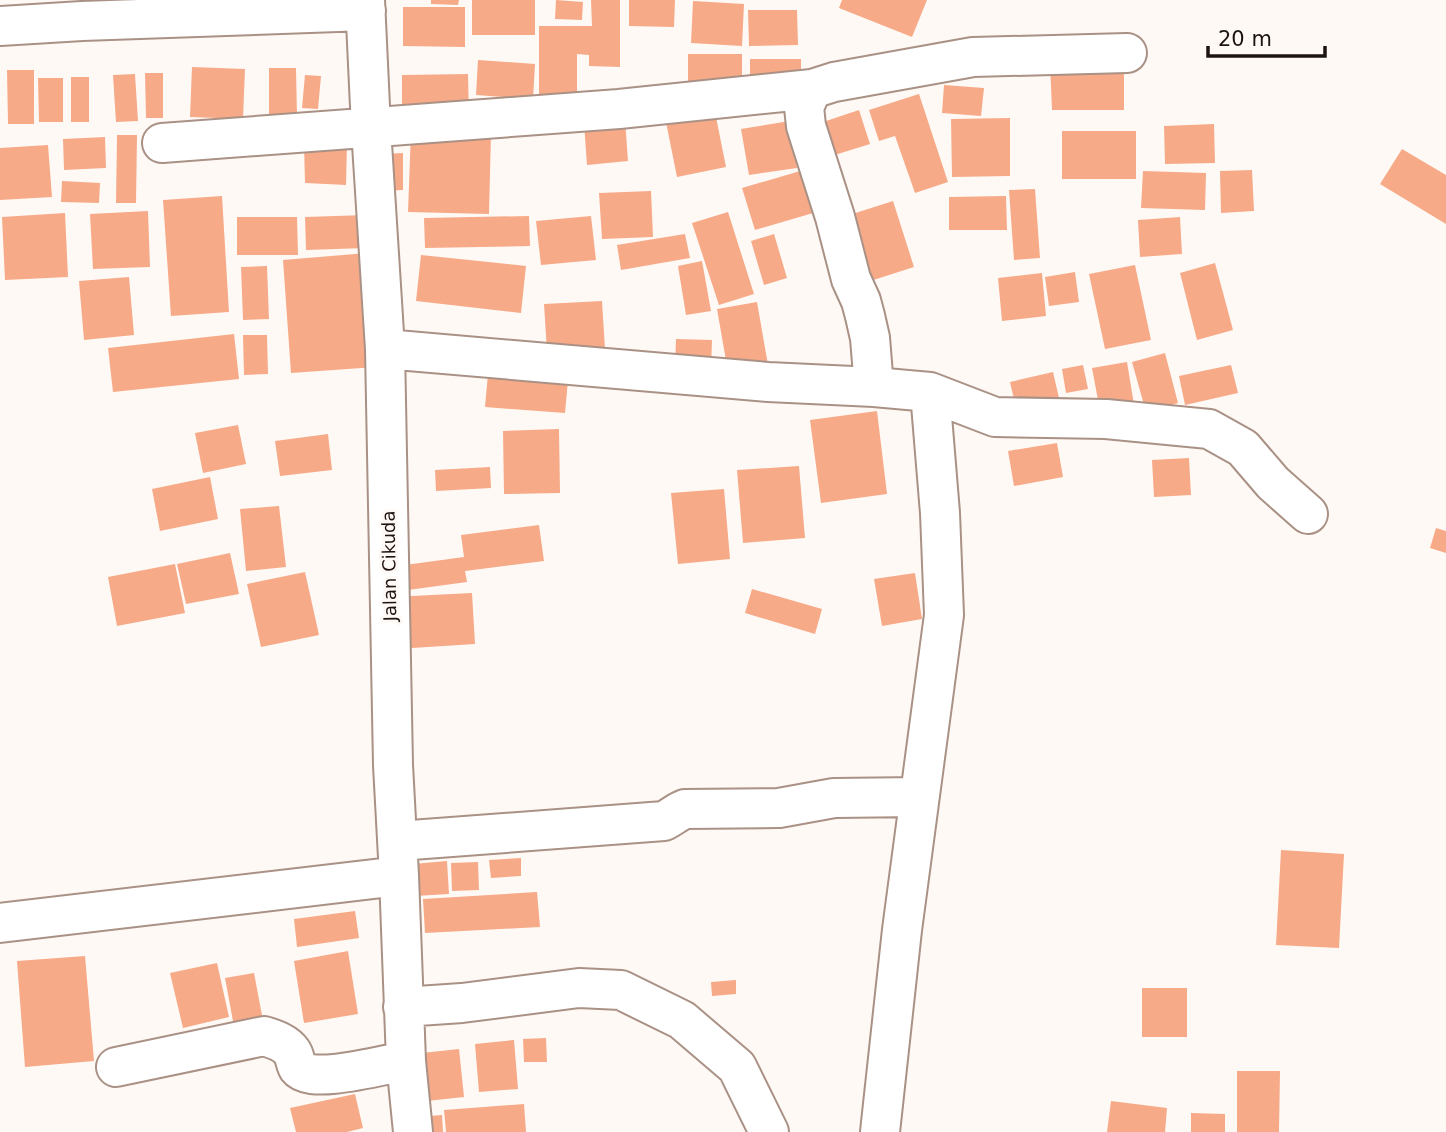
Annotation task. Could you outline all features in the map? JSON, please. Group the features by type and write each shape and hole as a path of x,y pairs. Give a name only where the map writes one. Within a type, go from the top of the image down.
{"street":[{"path":"0,26 82,10 365,5"},
{"name":"Jalan Cikuda","path":"365,5 385,349 393,765 403,1007 413,1132"},
{"path":"162,143 619,109 812,89 834,82 973,57 1126,53"},
{"path":"812,89 804,107 806,126 835,217 851,279 865,316 870,338 874,387"},
{"path":"385,349 768,382 930,392 995,417 1106,419 1209,429 1243,448 1273,483 1308,514"},
{"path":"880,1132 902,930 944,615 940,513 930,392"},
{"path":"0,923 398,859 664,821 685,809 779,808 834,798 919,797"},
{"path":"403,1007 462,1003 579,988 621,990 682,1020 737,1067 769,1132"},
{"path":"116,1067 264,1035 279,1041 292,1052 298,1068 308,1075 327,1075 406,1060"}],"building":[{"path":"431,0 459,0 458,5 431,4"},
{"path":"472,0 535,0 535,35 472,35"},
{"path":"556,0 583,2 582,20 555,19"},
{"path":"591,0 620,0 620,67 589,66 589,55 577,54 577,100 539,100 539,26 592,26"},
{"path":"629,0 675,0 674,27 629,26"},
{"path":"842,0 927,0 912,37 839,8"},
{"path":"693,1 744,4 742,46 691,43"},
{"path":"403,7 465,7 465,47 403,46"},
{"path":"748,10 797,10 798,45 749,46"},
{"path":"688,54 742,54 742,89 688,89"},
{"path":"750,59 801,59 801,81 750,81"},
{"path":"478,60 535,64 533,99 476,95"},
{"path":"1124,60 1124,110 1052,110 1050,64"},
{"path":"192,67 245,69 243,119 190,117"},
{"path":"269,68 296,68 297,117 269,117"},
{"path":"7,70 34,70 34,124 8,124"},
{"path":"145,73 163,73 163,118 146,118"},
{"path":"135,74 138,121 116,122 113,75"},
{"path":"468,74 469,119 402,119 402,75"},
{"path":"305,75 321,76 318,109 302,108"},
{"path":"71,77 89,77 89,122 71,122"},
{"path":"38,78 63,78 63,122 39,122"},
{"path":"944,85 984,88 981,116 942,113"},
{"path":"919,94 948,182 915,193 895,136 879,141 869,110"},
{"path":"859,110 870,144 825,158 814,125"},
{"path":"715,112 726,167 677,177 666,122"},
{"path":"1010,118 1010,176 952,177 951,119"},
{"path":"625,120 628,161 587,165 584,123"},
{"path":"790,121 797,168 749,175 741,129"},
{"path":"1214,124 1215,163 1165,164 1164,126"},
{"path":"411,131 491,133 489,214 408,212"},
{"path":"1062,131 1136,131 1136,179 1062,179"},
{"path":"117,135 137,135 136,203 116,203"},
{"path":"105,137 106,168 64,170 63,139"},
{"path":"304,143 347,143 346,185 305,183"},
{"path":"48,145 52,197 0,200 0,148"},
{"path":"1402,149 1446,175 1446,224 1380,184"},
{"path":"403,153 403,190 382,191 381,154"},
{"path":"807,169 820,211 755,230 742,188"},
{"path":"1252,170 1254,211 1221,213 1220,171"},
{"path":"1143,171 1206,173 1205,210 1141,208"},
{"path":"62,181 100,183 99,203 61,202"},
{"path":"1035,189 1040,258 1014,260 1009,190"},
{"path":"651,191 653,237 602,239 599,193"},
{"path":"222,196 229,312 171,316 163,200"},
{"path":"1006,196 1007,230 949,230 949,197"},
{"path":"893,201 914,267 864,283 843,217"},
{"path":"148,211 150,267 93,269 90,214"},
{"path":"728,212 754,294 719,305 692,223"},
{"path":"65,213 68,277 5,280 2,217"},
{"path":"366,215 366,248 306,250 305,217"},
{"path":"529,216 530,246 425,248 424,218"},
{"path":"591,216 596,260 541,265 536,221"},
{"path":"237,217 297,217 298,255 237,255"},
{"path":"1180,217 1182,254 1140,257 1138,220"},
{"path":"685,234 690,258 621,270 617,245"},
{"path":"774,234 787,278 764,285 751,241"},
{"path":"367,253 376,367 291,373 283,260"},
{"path":"421,255 526,266 521,313 416,301"},
{"path":"702,261 711,311 686,315 678,266"},
{"path":"1215,263 1233,330 1197,340 1180,273"},
{"path":"1135,265 1151,340 1105,349 1089,274"},
{"path":"267,266 269,319 243,320 241,267"},
{"path":"1075,272 1079,302 1049,306 1045,277"},
{"path":"1042,273 1046,316 1002,321 998,278"},
{"path":"129,277 134,335 84,340 79,281"},
{"path":"602,301 605,349 547,352 544,304"},
{"path":"757,302 768,365 728,372 717,309"},
{"path":"234,334 239,379 113,392 108,348"},
{"path":"243,335 267,335 268,374 244,375"},
{"path":"676,339 712,340 711,369 675,367"},
{"path":"1165,353 1178,403 1146,412 1132,362"},
{"path":"1127,362 1135,411 1101,416 1092,368"},
{"path":"489,363 569,369 565,413 485,407"},
{"path":"1083,365 1088,389 1066,393 1062,369"},
{"path":"1231,365 1238,393 1185,405 1179,376"},
{"path":"1053,372 1059,398 1016,408 1010,382"},
{"path":"877,411 887,494 821,503 810,420"},
{"path":"238,425 246,464 203,473 195,433"},
{"path":"559,429 560,493 504,494 503,431"},
{"path":"328,434 332,470 280,476 275,441"},
{"path":"1057,443 1063,477 1014,486 1008,451"},
{"path":"1189,458 1191,495 1154,497 1152,460"},
{"path":"799,466 805,538 743,543 737,470"},
{"path":"490,467 491,488 436,491 435,470"},
{"path":"210,477 218,519 160,531 152,489"},
{"path":"724,489 730,559 678,564 671,493"},
{"path":"279,506 286,567 246,571 240,509"},
{"path":"539,525 544,561 465,571 467,582 408,590 405,565 464,557 461,535"},
{"path":"1436,528 1446,531 1446,553 1430,548"},
{"path":"230,553 239,594 186,604 177,564"},
{"path":"175,564 185,613 117,626 108,577"},
{"path":"305,572 319,635 261,647 247,584"},
{"path":"915,573 922,619 882,626 874,579"},
{"path":"752,589 822,609 815,634 745,613"},
{"path":"472,593 475,644 396,649 392,597"},
{"path":"1281,850 1344,854 1339,948 1276,945"},
{"path":"521,858 521,876 491,878 489,860"},
{"path":"447,861 449,894 415,896 413,864"},
{"path":"478,862 479,890 452,891 451,863"},
{"path":"537,892 540,927 425,933 423,899"},
{"path":"355,911 359,938 297,947 294,919"},
{"path":"348,951 358,1014 304,1023 294,961"},
{"path":"85,956 94,1061 25,1067 17,961"},
{"path":"217,963 229,1017 183,1028 170,973"},
{"path":"254,973 264,1026 235,1032 225,978"},
{"path":"736,980 736,994 712,996 711,982"},
{"path":"1142,988 1187,988 1187,1037 1142,1037"},
{"path":"546,1038 547,1062 524,1062 523,1039"},
{"path":"514,1040 518,1089 479,1092 475,1044"},
{"path":"459,1049 464,1097 427,1101 422,1053"},
{"path":"1237,1071 1280,1071 1279,1132 1237,1132"},
{"path":"355,1094 363,1128 347,1132 296,1132 290,1108"},
{"path":"1111,1101 1167,1108 1165,1132 1107,1132"},
{"path":"524,1104 526,1132 446,1132 444,1110"},
{"path":"1191,1113 1225,1114 1225,1132 1191,1132"},
{"path":"442,1115 443,1132 418,1132 417,1117"}]}
